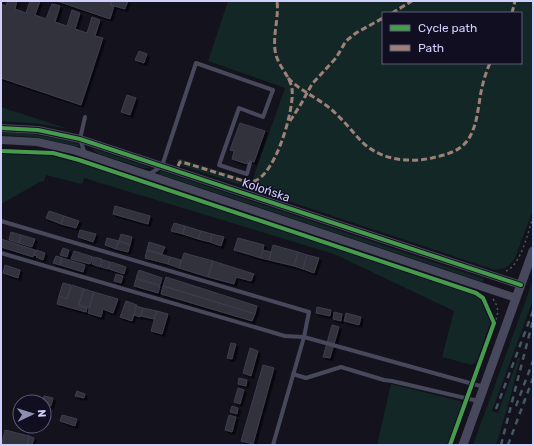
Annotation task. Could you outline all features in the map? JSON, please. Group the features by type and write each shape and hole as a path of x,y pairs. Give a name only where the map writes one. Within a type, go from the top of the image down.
{"street":[{"name":"Kolońska","path":"1,128 38,130 80,139 521,286"},
{"name":"Kolońska","path":"1,140 37,142 86,154 516,298"},
{"path":"464,445 533,251"}],"lane":[{"path":"148,175 162,166 196,63 272,90 263,117 238,108 219,165 247,174 250,163"},
{"path":"85,117 80,139 86,154"},
{"path":"1,221 309,312 304,337 273,445"},
{"path":"1,253 285,336 304,337 484,388"},
{"path":"293,374 306,378 341,368 384,380 479,402"}],"path":[{"path":"502,272 511,268 515,264 533,217"},
{"path":"490,297 498,306 494,323"},
{"path":"491,317 494,323"}],"green space":[{"path":"228,1 533,1 533,210 515,258 505,268 492,269 177,164 177,160 181,159 252,181 285,88 208,61"},
{"path":"1,107 69,129 40,124 1,121"},
{"path":"1,133 21,133 50,137 78,144 80,147 34,137 1,135"},
{"path":"1,148 44,151 81,161 310,236 472,293 481,299 491,321 476,363 472,365 442,357 454,311 334,254 84,178 82,184 46,175 44,181 1,204"},
{"path":"92,148 149,168 143,168 99,154"},
{"path":"161,171 484,279 483,282 159,174"},
{"path":"533,280 533,300 492,411 498,413 518,358 520,358 510,399 496,445 473,445"},
{"path":"391,384 460,401 462,405 448,445 377,445"}],"building":[{"path":"8,1 17,1 15,9 26,13 30,1 40,1 35,15 46,19 52,4 60,6 55,22 67,26 72,10 80,13 75,29 87,33 92,17 100,20 95,36 103,38 81,105 1,78 1,4 6,6"},
{"path":"57,1 112,1 110,5 114,6 110,19"},
{"path":"112,1 128,1 125,9 111,5"},
{"path":"139,51 147,54 144,63 135,60"},
{"path":"127,95 136,98 130,115 121,112"},
{"path":"240,123 265,131 254,162 248,160 247,164 232,159 234,151 230,150"},
{"path":"115,206 150,216 148,224 113,214"},
{"path":"49,211 64,216 61,224 46,218"},
{"path":"64,216 79,221 76,228 61,224"},
{"path":"174,223 185,226 183,234 171,231"},
{"path":"185,226 201,231 198,239 183,234"},
{"path":"80,230 96,234 93,242 78,237"},
{"path":"201,231 212,234 210,242 198,239"},
{"path":"11,232 21,235 19,243 9,240"},
{"path":"121,234 132,237 130,245 119,241"},
{"path":"212,234 224,237 221,246 210,242"},
{"path":"21,235 35,239 32,247 19,243"},
{"path":"107,238 119,241 116,249 105,245"},
{"path":"238,238 264,245 261,258 234,250"},
{"path":"1,239 35,250 33,257 1,247"},
{"path":"119,241 130,245 128,252 116,249"},
{"path":"149,242 165,247 162,254 147,250"},
{"path":"273,245 298,252 294,266 269,260"},
{"path":"63,248 69,250 67,257 60,255"},
{"path":"36,250 45,253 43,260 34,255"},
{"path":"147,250 170,257 168,264 145,258"},
{"path":"263,250 271,252 269,260 261,258"},
{"path":"74,251 93,257 90,264 71,259"},
{"path":"298,252 307,255 303,269 294,266"},
{"path":"184,253 213,261 208,277 179,268"},
{"path":"307,255 319,258 314,273 303,269"},
{"path":"56,256 62,258 60,265 53,263"},
{"path":"94,257 102,259 100,267 92,264"},
{"path":"170,257 181,260 179,268 168,264"},
{"path":"62,258 85,265 83,272 60,265"},
{"path":"103,260 110,262 108,269 101,267"},
{"path":"213,261 254,274 251,281 236,277 234,284 208,277"},
{"path":"111,262 126,267 124,274 109,269"},
{"path":"5,265 20,270 18,278 3,273"},
{"path":"139,270 162,278 160,285 136,278"},
{"path":"116,274 123,276 121,283 114,281"},
{"path":"166,277 257,306 255,314 163,286"},
{"path":"136,279 160,286 158,293 134,286"},
{"path":"63,283 71,285 67,299 59,296"},
{"path":"72,285 84,289 78,306 87,308 86,312 57,304 59,296 67,299"},
{"path":"163,286 255,314 252,321 161,294"},
{"path":"84,289 94,292 89,308 79,305"},
{"path":"94,292 118,299 113,313 103,309 101,317 88,313"},
{"path":"126,301 137,305 132,321 120,317"},
{"path":"136,306 143,308 140,317 134,315"},
{"path":"317,307 331,310 330,316 316,313"},
{"path":"143,308 157,311 154,319 141,316"},
{"path":"157,311 168,314 162,334 151,331"},
{"path":"334,312 342,314 341,321 333,319"},
{"path":"346,313 361,317 359,325 344,321"},
{"path":"332,325 339,327 330,358 323,357"},
{"path":"231,343 236,344 232,359 227,358"},
{"path":"250,348 258,351 251,376 243,373"},
{"path":"263,365 274,368 253,444 241,441"},
{"path":"239,378 247,380 246,386 238,384"},
{"path":"238,388 244,390 240,404 234,402"},
{"path":"77,391 85,394 84,398 75,396"},
{"path":"232,406 238,408 237,414 230,412"},
{"path":"62,415 77,419 75,426 60,421"},
{"path":"229,415 236,417 232,432 225,430"},
{"path":"5,430 12,432 12,434 29,436 27,445 9,445 2,443"},
{"path":"29,436 34,438 32,445 27,445"}],"railway":[{"path":"496,409 533,311"},
{"path":"501,445 533,320"},
{"path":"516,406 533,361"},
{"path":"508,445 533,378"}],"marked path":[{"path":"178,166 180,162 182,162 247,182 257,180 265,172 273,160 286,129 292,99 291,84 278,61 275,50 277,1"},
{"path":"394,12 412,1"},
{"path":"512,12 515,1"},
{"path":"290,121 312,84 336,58 346,41 356,33 382,19"},
{"path":"288,78 332,110 368,147 385,156 404,160 413,160 441,156 464,145 475,124 481,92 490,64"}],"cycle path":[{"path":"1,128 38,130 80,139 521,285"},
{"path":"1,151 53,153 79,160 476,293 483,298 494,323 450,445"}]}
